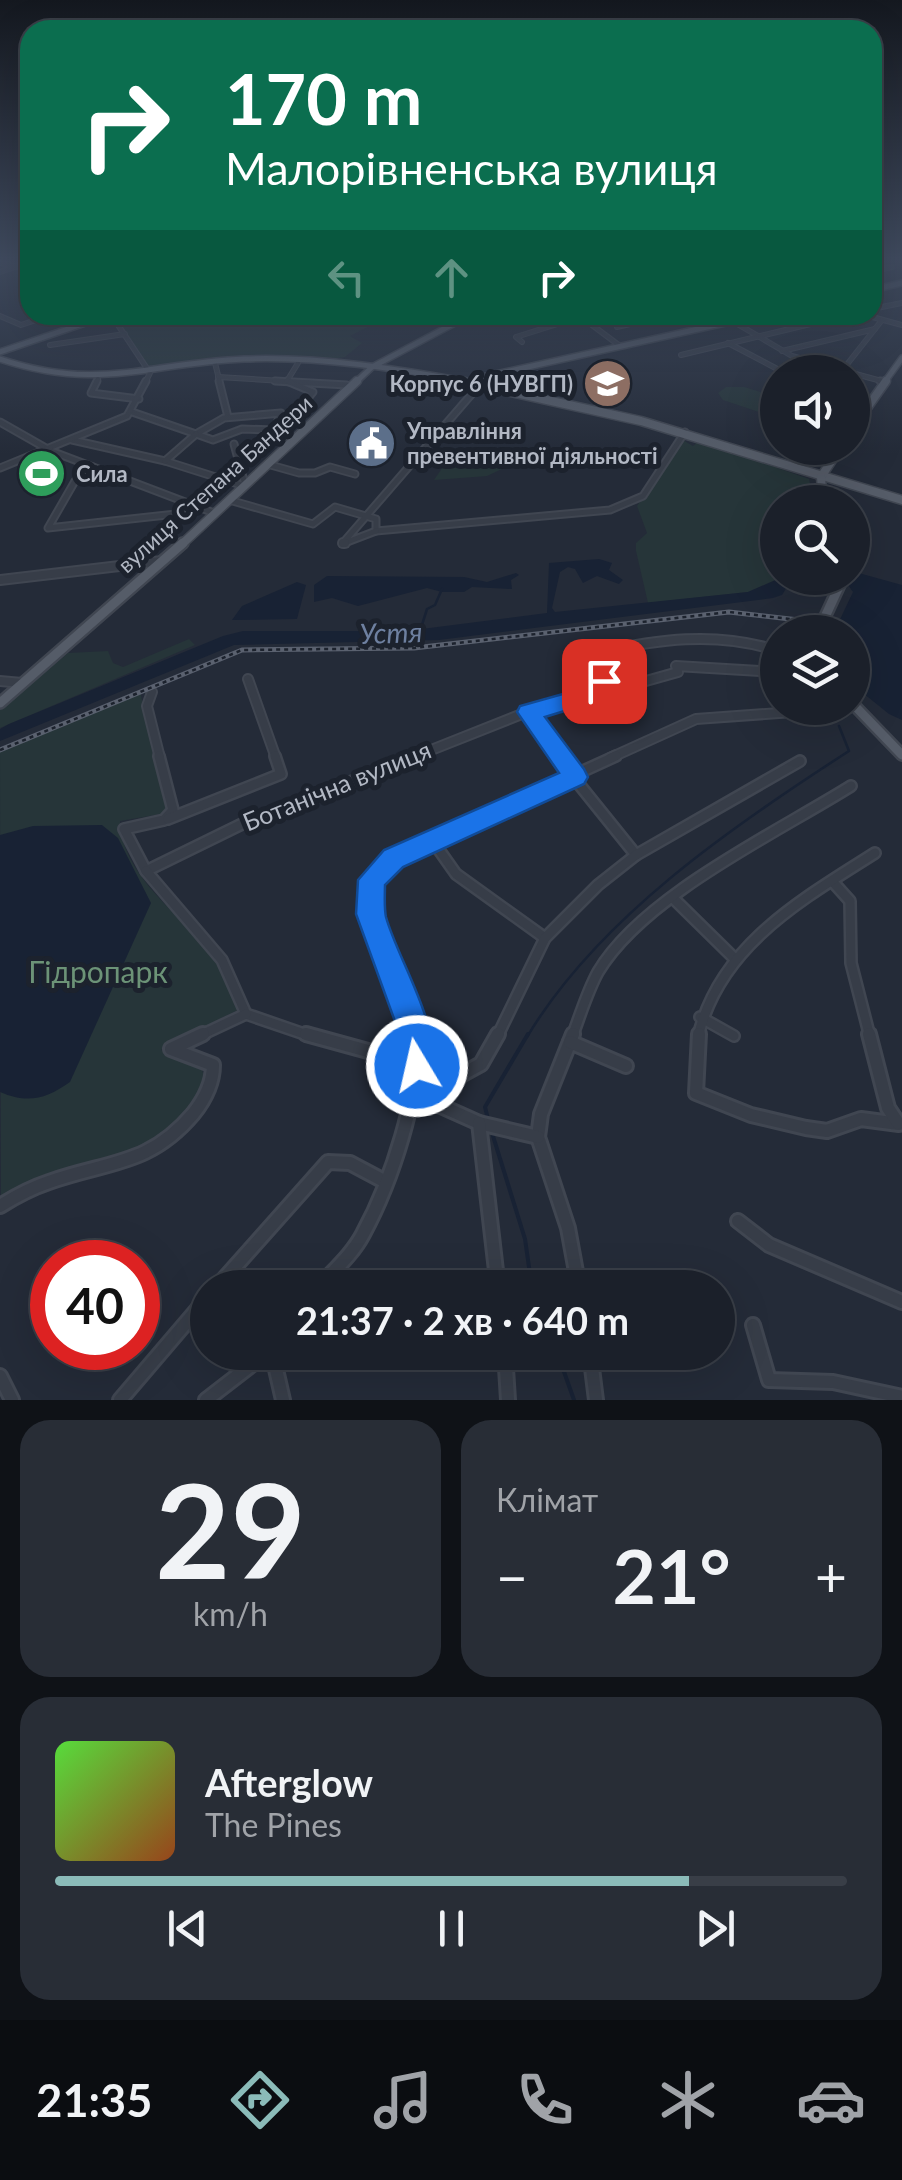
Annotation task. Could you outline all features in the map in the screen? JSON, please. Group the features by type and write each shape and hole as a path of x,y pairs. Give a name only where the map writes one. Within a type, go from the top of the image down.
{"main road":[{"path":"0,355 88,325"},
{"name":"вулиця Степана Бандери","path":"0,702 162,561 372,367 451,325"},
{"path":"0,355 62,378 98,379 214,362 372,367 472,380 718,325"},
{"path":"870,403 902,358"},
{"path":"500,374 501,385"},
{"path":"484,379 684,432 902,500"},
{"path":"822,485 821,477 829,465"},
{"path":"870,724 902,755"}],"street":[{"path":"0,468 132,412 150,373 118,325"},
{"path":"522,342 516,337 552,325"},
{"path":"594,325 620,346"},
{"path":"616,326 621,325"},
{"path":"737,325 794,355"},
{"path":"681,355 804,325"},
{"path":"857,355 878,325"},
{"path":"782,351 875,329"},
{"path":"857,333 870,336"},
{"path":"50,344 125,334"},
{"path":"728,343 760,360"},
{"path":"214,362 228,417"},
{"path":"287,381 298,363"},
{"path":"218,377 347,385"},
{"path":"870,378 885,382"},
{"path":"98,379 91,393 139,399"},
{"path":"484,379 342,544 376,532 622,508 644,496 684,432"},
{"path":"287,381 313,392 305,402"},
{"path":"132,412 200,434 213,440 242,430 274,430 280,413 228,417 200,434 164,461"},
{"path":"0,422 48,449 214,513"},
{"path":"72,440 246,484"},
{"path":"234,444 246,484"},
{"path":"267,464 302,474 324,472 330,467 355,474"},
{"path":"92,467 75,481 48,528 176,514 190,505"},
{"path":"229,500 312,524 332,507 376,519 376,532"},
{"path":"0,580 162,561"},
{"path":"614,690 604,681 593,652 690,638 732,640 760,647"},
{"name":"Ботанічна вулиця","path":"248,678 281,774 168,819 124,828 146,871 236,826 528,712 573,700 575,691 614,690 678,672 676,666 760,671"},
{"path":"0,682 22,683"},
{"path":"152,692 147,706 174,810 168,819"},
{"path":"528,712 636,855"},
{"path":"333,1270 364,1232 412,1094 417,1066 412,1027 371,914 368,892 372,880 393,858 667,731 706,716 760,713"},
{"path":"0,1206 26,1188 145,1158 182,1130 209,1090 214,1071 213,1065 171,1049 246,1014 329,1043 459,1076 481,1064 545,938 598,885 636,855 800,761"},
{"path":"575,1270 561,1203 538,1137 541,1114 606,958 646,918 851,786"},
{"path":"432,840 456,874 545,938"},
{"path":"875,852 733,957 713,986 700,1017 694,1042 696,1093 752,1114 806,1128 827,1131 861,1119 900,1125"},
{"path":"146,871 222,960 246,1014"},
{"path":"832,881 850,901 851,963 888,1108 900,1125"},
{"path":"674,899 733,957"},
{"path":"700,1017 734,1036"},
{"path":"570,1042 626,1066"},
{"path":"412,1094 479,1123 538,1137"},
{"path":"479,1123 496,1270"},
{"path":"232,1270 328,1162 350,1163 382,1180"},
{"path":"738,1221 769,1245 902,1302"},
{"path":"120,1400 190,1319"},
{"path":"753,1325 769,1380 832,1382 902,1397"},
{"path":"206,1400 246,1370"},
{"path":"275,1370 283,1400"},
{"path":"506,1370 508,1400"},
{"path":"592,1370 596,1400"},
{"path":"0,1376 12,1400"}],"green space":[{"path":"120,325 371,325 350,336 362,343 345,357 241,359 161,371 147,368"},
{"path":"726,387 760,392 760,412 723,400 718,393"},
{"path":"681,439 693,446 700,440 760,461 760,465 809,479 810,485 760,485 760,587 748,592 648,603 636,551 636,543 647,533 637,506"},
{"path":"479,453 492,458 502,469 487,476 434,480 447,461 472,462"},
{"path":"189,639 195,645 0,728 0,710 68,653 108,651 113,663 123,667"},
{"name":"Гідропарк","path":"140,691 167,813 120,821 123,842 143,879 216,960 238,1010 161,1050 202,1069 200,1093 175,1128 137,1152 51,1173 1,1199 0,750"}],"water":[{"name":"Устя","path":"599,559 612,563 609,570 623,580 619,584 597,576 583,583 575,569 568,567 560,572 552,608 555,612 748,592 760,587 760,595 782,595 439,640 234,645 0,741 0,729 9,724 243,631 406,631 547,613 549,563"},
{"path":"519,575 511,580 512,589 472,587 464,592 442,592 427,588 358,606 332,598 314,602 314,585 327,576 464,577 487,582"},
{"path":"870,576 902,585 902,720 870,699 870,615 842,615 852,595 870,595"},
{"path":"297,582 306,585 297,619 232,620 242,606"},
{"path":"102,825 118,838 151,903 70,1082 36,1098 10,1096 0,1092 0,835 33,826"}],"waterway":[{"name":"Устя","path":"421,628 427,609 435,605 442,589"},
{"path":"527,1037 591,953 671,877 760,810 849,751 839,726"},
{"path":"488,1119 485,1107 528,1034"},
{"path":"493,1136 525,1239 529,1270"},
{"path":"563,1370 574,1400"}],"railway":[{"path":"0,750 242,650 414,648 729,612 760,616"}],"place":[{"name":"Корпус 6 (НУВГП)","path":"608,384"},
{"name":"Управління превентивної діяльності","path":"372,444"},
{"name":"Сила","path":"41,474"}],"route":[{"path":"417,1066 412,1027 371,914 368,892 372,880 393,858 576,777 528,712 569,702 575,691 613,692 604,681"}]}
